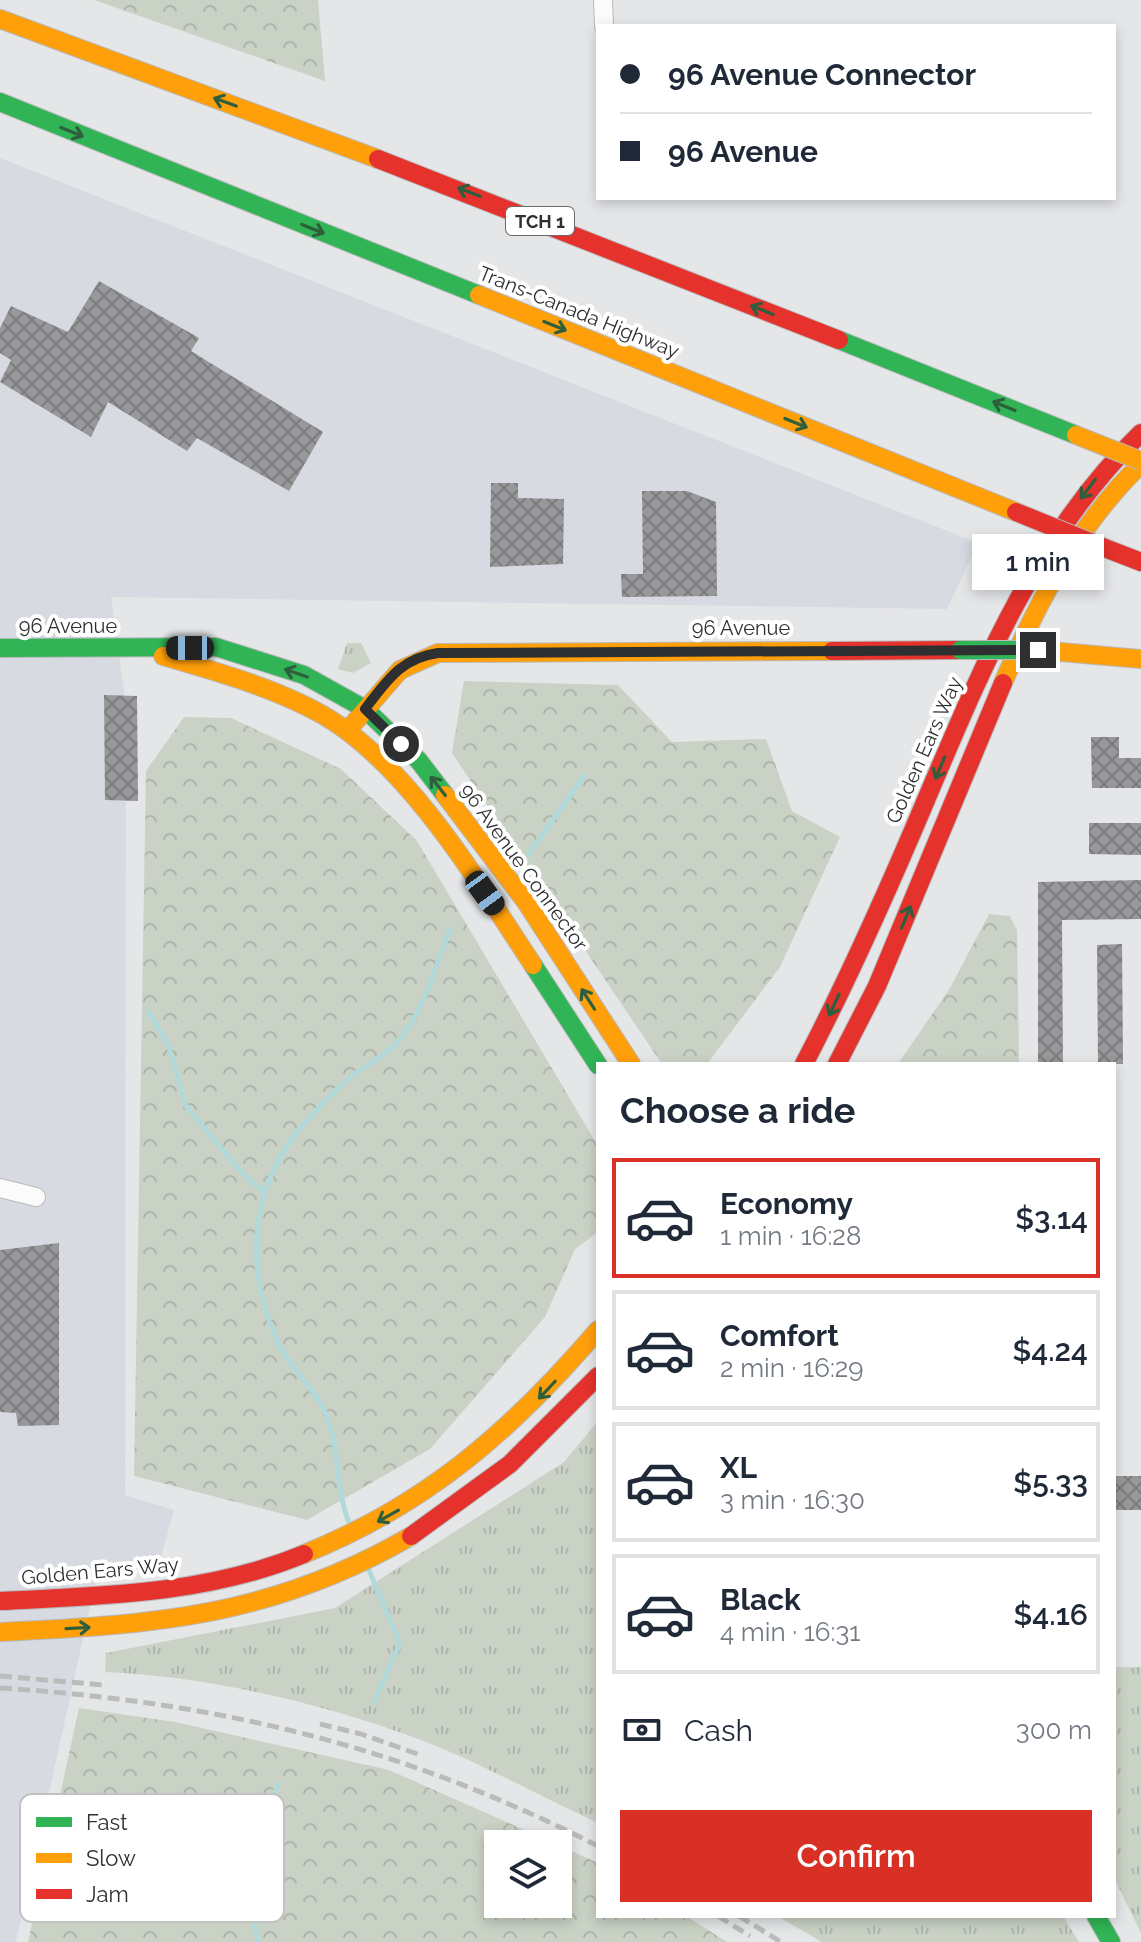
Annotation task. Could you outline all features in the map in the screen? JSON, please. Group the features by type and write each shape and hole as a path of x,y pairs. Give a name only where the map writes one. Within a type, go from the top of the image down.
{"main road":[{"name":"TCH 1","path":"0,19 463,190 1141,463"},
{"name":"Trans-Canada Highway","path":"0,102 1141,562"},
{"name":"Golden Ears Way","path":"805,1062 849,973 1003,625 1035,564 1112,458 1141,433"},
{"path":"838,1062 877,986 1027,626 1058,572 1096,518 1141,463"},
{"name":"96 Avenue","path":"0,648 216,647 304,675 365,709"},
{"name":"96 Avenue","path":"137,648 260,686 347,731 400,666 420,655 438,653 1038,650 1141,659"},
{"name":"96 Avenue Connector","path":"365,709 419,761 493,857 630,1062"},
{"path":"347,731 380,760 417,801 502,916 596,1062"},
{"name":"Golden Ears Way","path":"0,1601 155,1592 235,1576 290,1560 360,1531 453,1474 525,1413 596,1332"},
{"path":"0,1632 177,1620 278,1597 382,1553 469,1499 546,1435 596,1378"},
{"path":"1097,1918 1111,1942"}],"street":[{"path":"603,0 604,24"},
{"path":"0,1188 36,1197"}],"shaded area":[{"path":"0,158 978,543 947,609 111,597 126,705 125,1495 174,1510 160,1561 100,1562 49,1794 20,1794 20,1922 16,1942 0,1942"}],"green space":[{"path":"94,0 318,0 325,81"},
{"path":"347,643 361,643 371,663 353,673 338,669"},
{"path":"464,681 618,685 672,742 766,739 792,811 840,837 780,967 709,1062 661,1062 452,753"},
{"path":"184,717 231,718 341,769 417,841 596,1143 596,1233 575,1249 545,1317 430,1449 307,1520 134,1476 146,771"},
{"path":"989,914 1010,916 1017,930 1019,1062 899,1062 950,988"},
{"path":"596,1423 596,1822 443,1749 346,1715 225,1686 105,1672 106,1653 335,1608 564,1462"},
{"path":"1116,1667 1141,1667 1141,1933 1116,1882"},
{"path":"79,1708 175,1722 389,1770 524,1830 484,1830 484,1918 572,1918 572,1851 596,1862 596,1918 689,1918 727,1942 28,1942 32,1922 284,1922 284,1794 60,1794"},
{"path":"780,1918 1064,1918 1079,1942 822,1942"}],"building":[{"path":"99,281 199,338 191,351 323,432 289,491 197,438 187,451 108,402 91,437 0,382 11,360 0,353 0,328 11,306 68,332"},
{"path":"491,483 518,483 518,498 564,499 563,564 490,567"},
{"path":"642,491 687,491 716,502 717,596 622,597 621,574 643,574"},
{"path":"104,695 137,696 138,801 105,800"},
{"path":"1091,737 1119,737 1119,758 1141,758 1141,788 1092,788"},
{"path":"1089,823 1141,823 1141,855 1089,854"},
{"path":"1141,880 1141,919 1062,920 1063,1062 1038,1062 1038,882"},
{"path":"1122,944 1123,1064 1098,1062 1097,945"},
{"path":"59,1243 59,1425 18,1426 16,1413 0,1412 0,1250"},
{"path":"1116,1476 1141,1476 1141,1510 1116,1510"}],"waterway":[{"path":"526,858 584,776"},
{"path":"350,1525 329,1422 318,1400 278,1343 267,1314 257,1255 258,1226 274,1169 289,1143 335,1091 391,1049 406,1031 428,989 450,929"},
{"path":"149,1012 169,1047 186,1106 243,1174 265,1193"},
{"path":"368,1568 400,1643 374,1702"},
{"path":"274,1794 278,1784"},
{"path":"254,1922 259,1942"}],"railway":[{"path":"0,1676 103,1685"},
{"path":"0,1688 158,1705 308,1735 453,1781 596,1845"},
{"path":"320,1724 361,1734 423,1756"},
{"path":"721,1918 750,1936"},
{"path":"742,1918 781,1942"}],"traffic: fast":[{"path":"0,102 479,295"},
{"path":"839,340 1076,435"},
{"path":"0,648 216,647 304,675 365,709 419,761 445,795"},
{"path":"960,650 1038,650"},
{"path":"533,965 596,1062"},
{"path":"1097,1918 1111,1942"}],"traffic: slow":[{"path":"0,19 378,159"},
{"path":"479,295 1016,512"},
{"path":"1076,435 1141,461"},
{"path":"1003,683 1061,566 1098,513 1141,464"},
{"path":"1038,650 1141,659"},
{"path":"354,723 400,670 438,653 832,651"},
{"path":"163,656 284,696 323,715 354,737 384,763 440,828 533,965"},
{"path":"445,795 526,902 630,1062"},
{"path":"304,1554 390,1512 465,1461 533,1400 596,1332"},
{"path":"0,1632 162,1620 262,1600 360,1563 411,1536"}],"traffic: jam":[{"path":"378,159 839,340"},
{"path":"805,1062 868,934 968,701 1015,605 1071,515 1141,433"},
{"path":"1016,512 1110,550"},
{"path":"1110,550 1141,562"},
{"path":"832,651 960,650"},
{"path":"838,1062 877,986 1003,683"},
{"path":"411,1536 510,1464 596,1378"},
{"path":"0,1601 155,1591 230,1578 304,1554"}],"route":[{"path":"401,744 365,709 400,666 420,655 593,650 1038,650"}]}
